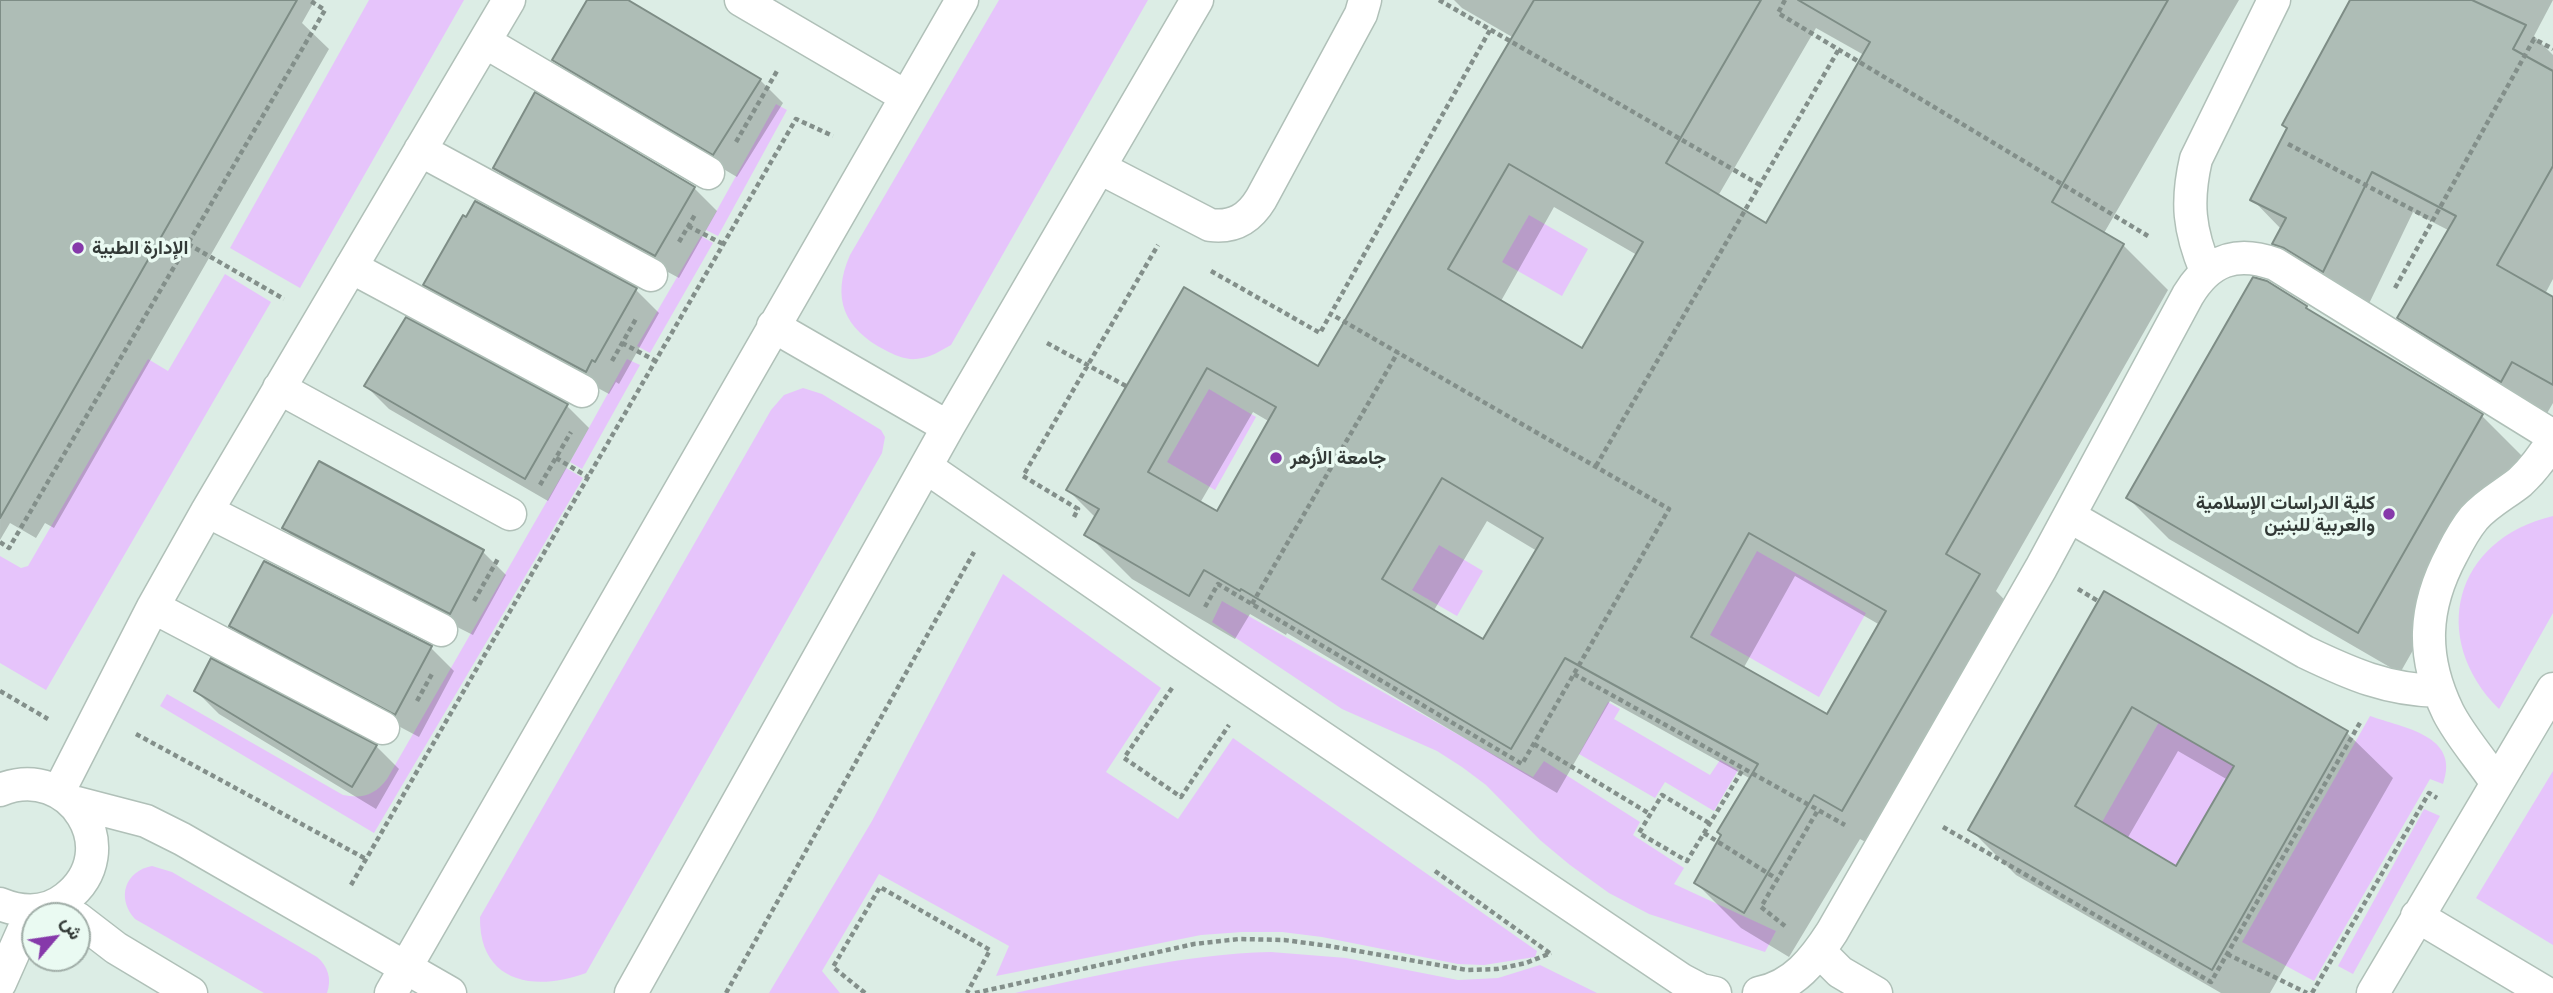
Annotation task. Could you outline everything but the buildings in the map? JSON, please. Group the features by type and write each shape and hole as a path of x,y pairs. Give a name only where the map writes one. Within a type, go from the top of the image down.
{"lane":[{"path":"66,797 91,727 153,607 207,510 509,0"},
{"path":"741,0 905,96"},
{"path":"398,980 962,0"},
{"path":"631,993 948,427 1198,0"},
{"path":"1100,168 1199,220 1222,227 1235,224 1255,209 1361,14 1365,0"},
{"path":"2206,271 2191,228 2191,182 2196,159 2274,0"},
{"path":"485,42 708,173"},
{"path":"420,150 652,275"},
{"path":"1759,993 1788,983 1819,951 1882,846 2069,516 2188,295 2206,271 2231,259 2261,259 2275,264 2553,438 2545,453 2521,480 2475,516 2440,576 2432,598 2429,621 2432,668 2439,691 2449,715 2496,782"},
{"path":"351,267 582,391"},
{"path":"773,326 948,427"},
{"path":"279,388 510,514"},
{"path":"926,467 1183,644 1682,980 1701,990 1715,993"},
{"path":"207,510 440,630"},
{"path":"2069,516 2305,652 2342,670 2382,685 2411,691 2439,691"},
{"path":"153,607 383,728"},
{"path":"2373,993 2553,689"},
{"path":"0,790 20,784 40,784 66,797 146,821 329,924 398,980 450,993"},
{"path":"66,797 85,818 91,837 92,857 87,875 68,902"},
{"path":"0,904 21,911"},
{"path":"2417,916 2546,993"},
{"path":"91,932 191,993"},
{"path":"1819,951 1840,972 1876,993"},
{"path":"0,983 21,959"}],"path":[{"path":"0,542 9,548 325,10 309,0"},
{"path":"1439,0 1760,185"},
{"path":"1785,0 1778,13 2206,271"},
{"path":"1206,268 1320,333 1490,30"},
{"path":"2375,326 2534,39 2553,49"},
{"path":"1595,467 1839,49"},
{"path":"329,924 796,119 872,154"},
{"path":"2288,144 2432,220"},
{"path":"1052,554 1079,509 1023,476 1179,210"},
{"path":"688,226 723,244"},
{"path":"188,244 320,319"},
{"path":"1183,644 1218,584 1522,764 1669,509 1331,314"},
{"path":"1010,322 1126,386"},
{"path":"622,343 656,361"},
{"path":"1252,604 1398,352"},
{"path":"556,458 588,477"},
{"path":"726,993 996,515"},
{"path":"2081,590 2098,601"},
{"path":"1574,674 1882,846"},
{"path":"1174,684 1124,758 1181,797 1229,723"},
{"path":"1905,805 2211,982 2382,685"},
{"path":"0,691 91,727 366,859"},
{"path":"1534,744 1650,814"},
{"path":"1709,823 1662,794 1639,832 1687,861 1743,769"},
{"path":"2227,954 2310,993 2428,793 2474,820"},
{"path":"1818,810 1761,907 1819,951"},
{"path":"1704,833 1777,880"},
{"path":"865,993 833,967 880,887 990,950 967,993"},
{"path":"975,993 1194,944 1239,939 1284,940 1329,946 1467,971 1497,969 1551,954 1592,919"}],"shaded area":[{"path":"369,0 464,0 300,288 230,248"},
{"path":"999,0 1148,0 951,345 926,357 904,358 871,342 851,322 842,298 844,271 850,255"},
{"path":"776,104 787,110 718,236 706,230"},
{"path":"1529,215 1588,249 1562,296 1502,262"},
{"path":"701,236 713,243 650,353 637,346"},
{"path":"225,274 271,302 46,690 0,663 0,556 21,568 28,566 148,359 168,371"},
{"path":"627,359 640,365 582,469 570,462"},
{"path":"803,388 822,394 881,430 885,437 882,453 586,973 547,982 528,981 512,976 499,968 489,956 482,939 480,917 771,410 784,395"},
{"path":"1209,389 1256,417 1215,490 1167,462"},
{"path":"566,468 583,478 374,833 160,706 167,694 343,795 362,796 373,792 387,779"},
{"path":"2553,516 2553,613 2499,709 2477,681 2464,652 2459,623 2462,594 2474,568 2493,546 2519,528"},
{"path":"1439,545 1483,571 1457,616 1412,590"},
{"path":"1757,551 1866,613 1819,697 1710,635"},
{"path":"1003,574 1161,688 1106,772 1178,819 1233,738 1537,951 1535,957 1484,965 1458,964 1322,937 1282,932 1242,932 1201,935 996,976 1009,946 879,874 822,971 840,993 769,993 872,821"},
{"path":"1222,601 1533,777 1544,761 1640,822 1633,835 1684,868 1674,884 1776,931 1765,952 1649,914 1609,893 1540,840 1486,785 1462,767 1437,751 1342,709 1212,622"},
{"path":"1608,702 1620,709 1614,719 1710,775 1720,760 1738,770 1714,811 1665,782 1655,798 1579,754"},
{"path":"2370,716 2412,730 2437,744 2444,754 2446,768 2443,784 2430,779 2314,981 2242,942"},
{"path":"2159,722 2234,766 2176,866 2102,822"},
{"path":"2553,771 2553,945 2476,898"},
{"path":"2424,809 2440,816 2353,974 2338,966"},
{"path":"152,866 172,872 317,957 328,973 327,993 264,993 135,919 126,903 126,886 135,873"},
{"path":"1271,952 1346,958 1458,980 1498,978 1540,965 1597,993 1015,993 1174,961"}],"place":[{"name":"الإدارة الطبية","path":"78,248"},
{"name":"جامعة الأزهر","path":"1276,458"},
{"name":"كلية الدراسات الإسلامية والعربية للبنين","path":"2389,514"}]}
